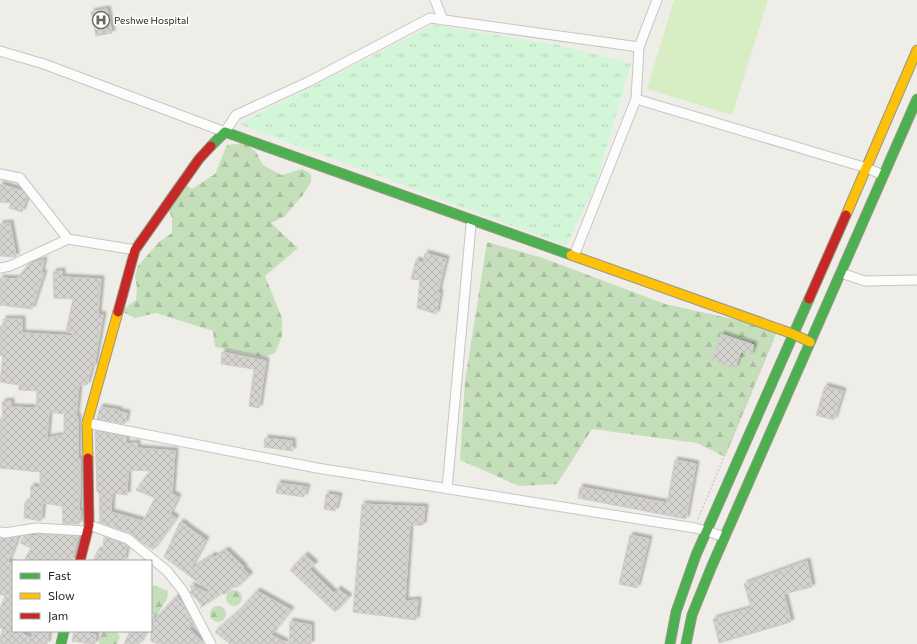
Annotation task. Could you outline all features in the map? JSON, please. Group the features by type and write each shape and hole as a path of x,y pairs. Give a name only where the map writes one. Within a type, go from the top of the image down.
{"main road":[{"path":"670,644 676,612 696,555 825,265 917,50"},
{"path":"686,644 692,616 724,537 917,99"},
{"path":"80,560 88,528 87,423 135,250 199,159 225,132 793,334 810,342"},
{"path":"676,612 692,616"},
{"path":"61,644 64,632"}],"street":[{"path":"436,0 443,20"},
{"path":"574,256 636,99 639,47 657,0"},
{"path":"0,51 44,64 225,132 236,115 308,82 430,18 639,47"},
{"path":"636,99 867,168 883,175"},
{"path":"0,174 20,178 68,239"},
{"path":"447,489 471,226"},
{"path":"0,268 10,266 68,239 135,250"},
{"path":"841,273 865,281 917,280"},
{"path":"87,423 317,468 695,528 724,537"},
{"path":"0,532 5,533 36,528 88,528 128,539 168,571 184,592 211,644"}],"path":[{"path":"695,528 778,329"}],"green space":[{"path":"674,0 768,0 732,115 647,89"},
{"path":"433,25 558,45 631,63 596,185 566,246 239,124"},
{"path":"245,143 256,152 263,165 281,175 302,169 311,174 311,182 303,195 285,216 271,223 298,248 265,276 282,318 282,336 275,353 264,357 215,347 213,331 156,313 135,318 121,311 136,300 137,288 135,276 138,266 159,242 172,233 172,218 169,210 186,185 192,189 215,174 227,145"},
{"path":"487,242 543,258 665,304 778,329 725,457 697,443 592,429 557,484 519,486 460,460 465,381"},
{"path":"152,585 168,591 167,599 157,615 152,613"},
{"path":"231,590 237,590 242,595 240,604 237,606 231,606 226,601 226,595"},
{"path":"215,606 221,606 226,611 224,620 221,622 215,622 210,617 210,611"},
{"path":"102,632 118,632 120,637 117,644 99,644"}],"building":[{"path":"107,9 112,33 96,36 91,12"},
{"path":"0,184 23,191 27,197 22,212 9,208 11,203 0,202"},
{"path":"10,223 15,257 1,256 0,252 0,224"},
{"path":"425,253 446,259 438,292 440,293 436,314 417,308 420,280 411,279 416,260 424,263"},
{"path":"44,260 41,273 44,273 32,309 0,305 0,278 17,279 29,264"},
{"path":"62,271 62,277 101,279 98,314 103,315 94,367 92,366 87,385 79,385 76,417 78,417 78,458 80,459 79,511 81,511 79,524 63,524 62,506 43,503 41,521 24,518 25,502 30,503 31,486 40,488 40,472 0,468 0,418 3,418 2,402 11,401 11,407 36,408 37,391 19,390 19,385 0,382 3,356 0,355 0,326 4,327 3,319 22,319 22,333 78,336 66,331 73,299 54,298 53,272","holes":["49,412 64,414 64,435 47,438"]},
{"path":"721,334 754,345 751,355 741,352 735,368 712,360"},
{"path":"222,352 266,361 259,408 249,406 254,369 221,364"},
{"path":"825,386 843,391 834,420 816,415"},
{"path":"100,407 127,413 125,424 97,419"},
{"path":"95,431 126,437 126,444 137,443 137,448 175,451 172,494 178,497 170,514 176,518 153,550 130,533 99,522 99,492 97,492","holes":["128,470 150,471 136,490 155,498 143,521 111,512 112,493 127,495"]},
{"path":"265,438 292,441 293,451 264,447"},
{"path":"675,460 696,464 686,519 578,498 580,487 667,503"},
{"path":"278,483 307,487 304,497 276,493"},
{"path":"326,494 339,496 335,511 324,509"},
{"path":"362,504 425,507 423,525 410,525 405,601 418,600 416,620 353,612"},
{"path":"180,522 206,540 190,570 213,555 215,557 226,550 244,567 243,568 250,575 236,588 233,586 224,595 223,593 200,608 202,606 190,592 192,591 190,585 209,593 210,591 164,557"},
{"path":"630,535 649,539 637,588 619,584"},
{"path":"24,536 78,536 72,560 25,560 31,548 20,543"},
{"path":"18,537 8,562 12,564 12,632 20,632 31,638 34,632 49,632 47,644 0,644 0,637 3,629 0,628 0,609 5,596 0,594 0,538 6,539"},
{"path":"104,537 127,546 124,560 93,560 98,550 103,552"},
{"path":"305,555 315,564 309,569 334,593 338,589 349,597 335,612 290,570"},
{"path":"807,561 812,587 784,594 791,622 719,643 713,619 751,608 744,584"},
{"path":"257,591 291,610 271,635 289,644 230,644 215,632 239,611"},
{"path":"177,596 194,625 189,628 204,644 158,644 151,641 152,618 155,619"},
{"path":"290,621 311,625 311,644 289,644"},
{"path":"74,632 86,632 96,635 95,644 85,644 72,641"},
{"path":"130,632 145,632 139,644 124,644"}],"traffic: fast":[{"path":"686,644 692,615 711,568 917,99"},
{"path":"211,146 225,132 571,255"},
{"path":"670,644 676,612 696,555 809,299"},
{"path":"61,644 64,632"}],"traffic: slow":[{"path":"846,215 917,50"},
{"path":"571,255 793,334 810,342"},
{"path":"88,458 87,423 118,312"}],"traffic: jam":[{"path":"118,312 135,250 199,159 211,146"},
{"path":"809,299 846,215"},
{"path":"80,560 89,525 88,458"}],"place":[{"name":"Peshwe Hospital","path":"101,20"}]}
